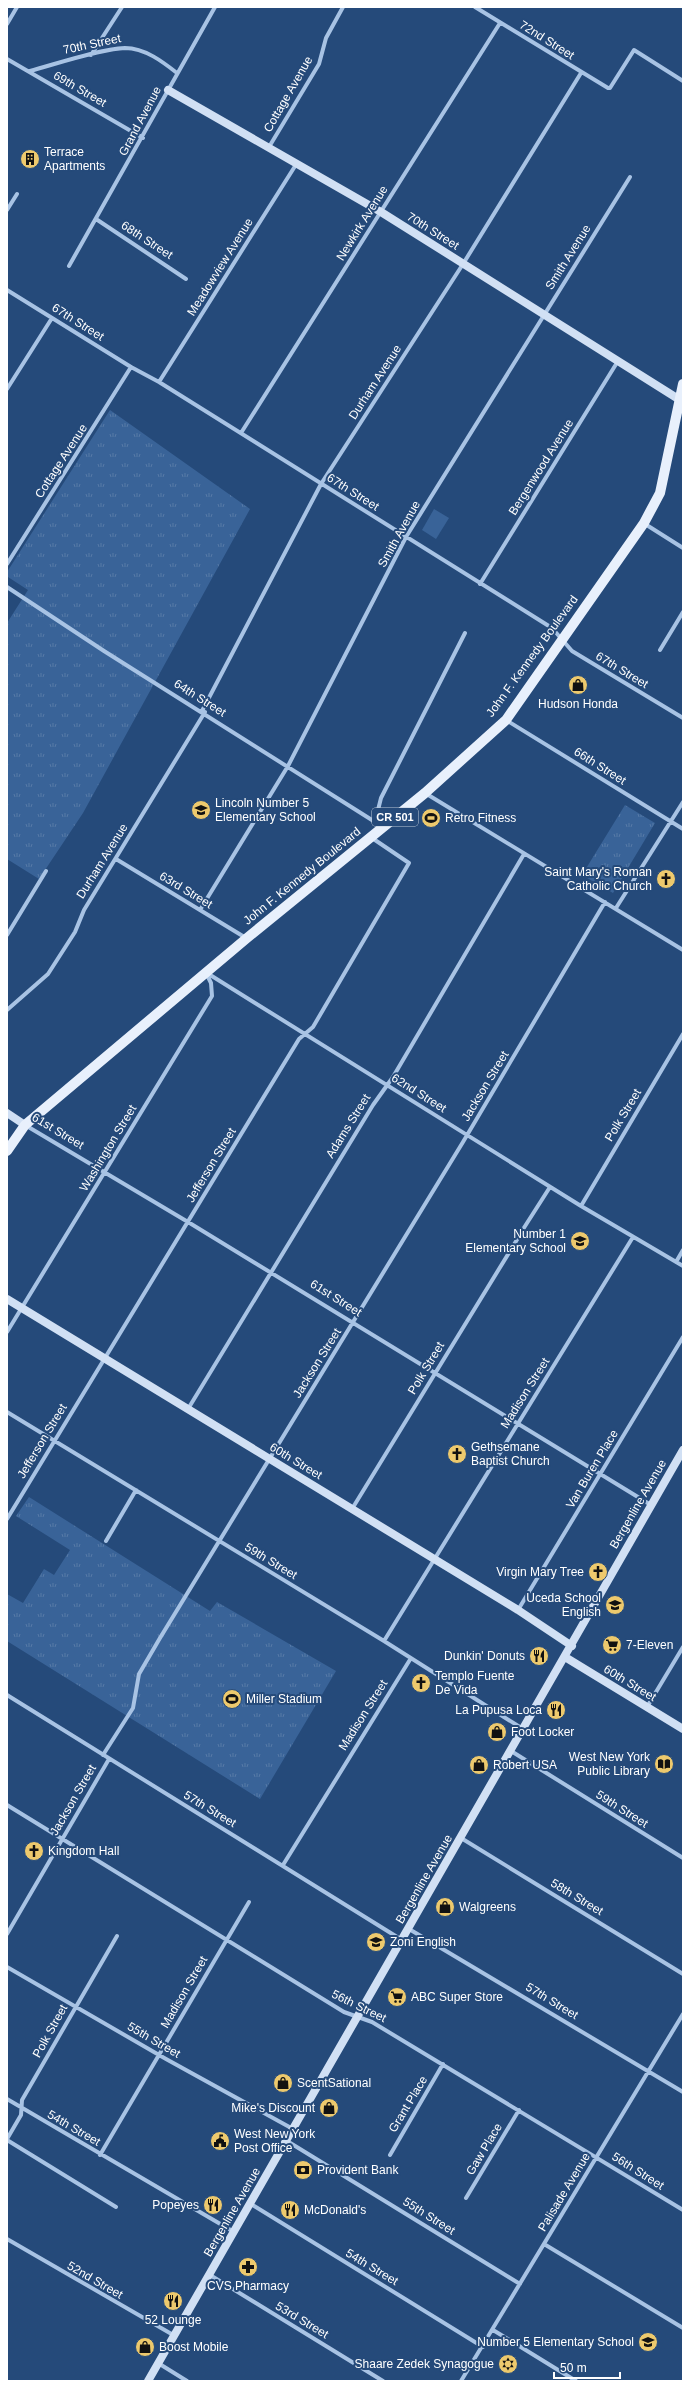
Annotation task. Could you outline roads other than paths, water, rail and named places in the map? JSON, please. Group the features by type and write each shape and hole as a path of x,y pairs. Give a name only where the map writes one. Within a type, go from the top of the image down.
{"main road":[{"name":"John F. Kennedy Boulevard","path":"7,1151 24,1125 246,938 425,793 506,720 561,638 644,523 660,493 683,384"}],"street":[{"path":"7,24 17,7"},
{"path":"91,55 122,7"},
{"name":"Grand Avenue","path":"69,266 143,138 177,73 215,7"},
{"name":"Cottage Avenue","path":"269,147 319,64 326,38 343,7"},
{"name":"72nd Street","path":"475,7 581,73 610,88 634,50 683,81"},
{"name":"Newkirk Avenue","path":"241,433 500,23"},
{"name":"70th Street","path":"30,71 91,55 126,48 160,60 177,73"},
{"name":"69th Street","path":"7,58 143,138"},
{"name":"Durham Avenue","path":"7,1010 48,974 75,932 84,910 203,712 321,484 463,264 581,73"},
{"name":"70th Street","path":"168,90 297,162 381,212 463,264 545,313 680,400"},
{"name":"Meadowview Avenue","path":"159,382 297,162"},
{"name":"Smith Avenue","path":"200,910 288,766 406,537 630,177"},
{"path":"7,210 17,194"},
{"name":"68th Street","path":"96,219 186,278"},
{"name":"67th Street","path":"7,290 131,367 159,382 552,628 572,651 683,718"},
{"path":"7,390 52,318"},
{"name":"Bergenwood Avenue","path":"480,584 618,360"},
{"name":"Cottage Avenue","path":"7,564 131,367"},
{"path":"644,523 683,548"},
{"name":"64th Street","path":"7,586 116,659 203,712 383,827"},
{"path":"660,650 683,612"},
{"path":"383,827 378,810 381,798 465,633"},
{"name":"66th Street","path":"506,720 683,829"},
{"path":"425,793 683,950"},
{"path":"616,908 683,802"},
{"name":"Jefferson Street","path":"7,1519 299,1039 313,1027 409,863 370,837"},
{"name":"Adams Street","path":"188,1408 386,1084 393,1077 524,854"},
{"name":"63rd Street","path":"116,859 246,938"},
{"path":"7,935 46,871"},
{"name":"Jackson Street","path":"103,1755 133,1708 139,1674 467,1135 605,902"},
{"name":"62nd Street","path":"206,972 550,1187 683,1266"},
{"name":"Washington Street","path":"7,1332 212,996 211,983 206,972"},
{"name":"Polk Street","path":"581,1206 683,1034"},
{"name":"61st Street","path":"7,1114 188,1222 651,1505"},
{"name":"Polk Street","path":"352,1510 550,1187"},
{"name":"Madison Street","path":"384,1641 633,1237"},
{"path":"676,1262 683,1250"},
{"name":"60th Street","path":"7,1299 188,1408 433,1560 518,1610 572,1646"},
{"name":"Van Buren Place","path":"518,1610 683,1337"},
{"name":"59th Street","path":"7,1412 384,1641 523,1730"},
{"name":"Bergenline Avenue","path":"148,2381 572,1646 651,1505 682,1454"},
{"path":"106,1541 136,1490"},
{"path":"647,1707 683,1647"},
{"name":"60th Street","path":"565,1656 683,1729"},
{"name":"Madison Street","path":"282,1865 411,1658"},
{"name":"57th Street","path":"7,1695 402,1940"},
{"name":"59th Street","path":"511,1751 683,1858"},
{"name":"Jackson Street","path":"7,1934 109,1759"},
{"name":"56th Street","path":"7,1805 344,2012 372,2022 683,2210"},
{"name":"58th Street","path":"461,1838 683,1974"},
{"name":"Madison Street","path":"100,2155 249,1902"},
{"name":"57th Street","path":"409,1929 683,2092"},
{"name":"Polk Street","path":"7,2140 21,2115 22,2100 75,2006 117,1936"},
{"name":"55th Street","path":"7,1967 160,2055 294,2129"},
{"name":"Palisade Avenue","path":"461,2381 683,2014"},
{"name":"Grant Place","path":"390,2155 443,2064"},
{"name":"54th Street","path":"7,2099 100,2155 234,2232"},
{"name":"Gaw Place","path":"466,2198 519,2110"},
{"path":"7,2140 116,2207"},
{"name":"55th Street","path":"287,2141 520,2284"},
{"name":"54th Street","path":"251,2204 482,2346"},
{"name":"52nd Street","path":"7,2239 174,2336"},
{"path":"544,2244 683,2328"},
{"name":"53rd Street","path":"210,2275 383,2381"},
{"path":"493,2330 576,2381"},
{"path":"158,2363 188,2381"}],"place":[{"name":"Terrace Apartments","path":"30,159"},
{"name":"Hudson Honda","path":"578,685"},
{"name":"Lincoln Number 5 Elementary School","path":"201,810"},
{"name":"Retro Fitness","path":"431,818"},
{"name":"Saint Mary's Roman Catholic Church","path":"666,879"},
{"name":"Number 1 Elementary School","path":"580,1241"},
{"name":"Gethsemane Baptist Church","path":"457,1454"},
{"name":"Virgin Mary Tree","path":"598,1572"},
{"name":"Uceda School English","path":"615,1605"},
{"name":"7-Eleven","path":"612,1645"},
{"name":"Dunkin' Donuts","path":"539,1656"},
{"name":"Templo Fuente De Vida","path":"421,1683"},
{"name":"Miller Stadium","path":"232,1699"},
{"name":"La Pupusa Loca","path":"556,1710"},
{"name":"Foot Locker","path":"497,1732"},
{"name":"West New York Public Library","path":"664,1764"},
{"name":"Robert USA","path":"479,1765"},
{"name":"Kingdom Hall","path":"34,1851"},
{"name":"Walgreens","path":"445,1907"},
{"name":"Zoni English","path":"376,1942"},
{"name":"ABC Super Store","path":"397,1997"},
{"name":"ScentSational","path":"283,2083"},
{"name":"Mike's Discount","path":"329,2108"},
{"name":"West New York Post Office","path":"220,2141"},
{"name":"Provident Bank","path":"303,2170"},
{"name":"Popeyes","path":"213,2205"},
{"name":"McDonald's","path":"290,2210"},
{"name":"CVS Pharmacy","path":"248,2267"},
{"name":"52 Lounge","path":"173,2301"},
{"name":"Number 5 Elementary School","path":"648,2342"},
{"name":"Boost Mobile","path":"145,2347"},
{"name":"Shaare Zedek Synagogue","path":"508,2364"}]}
